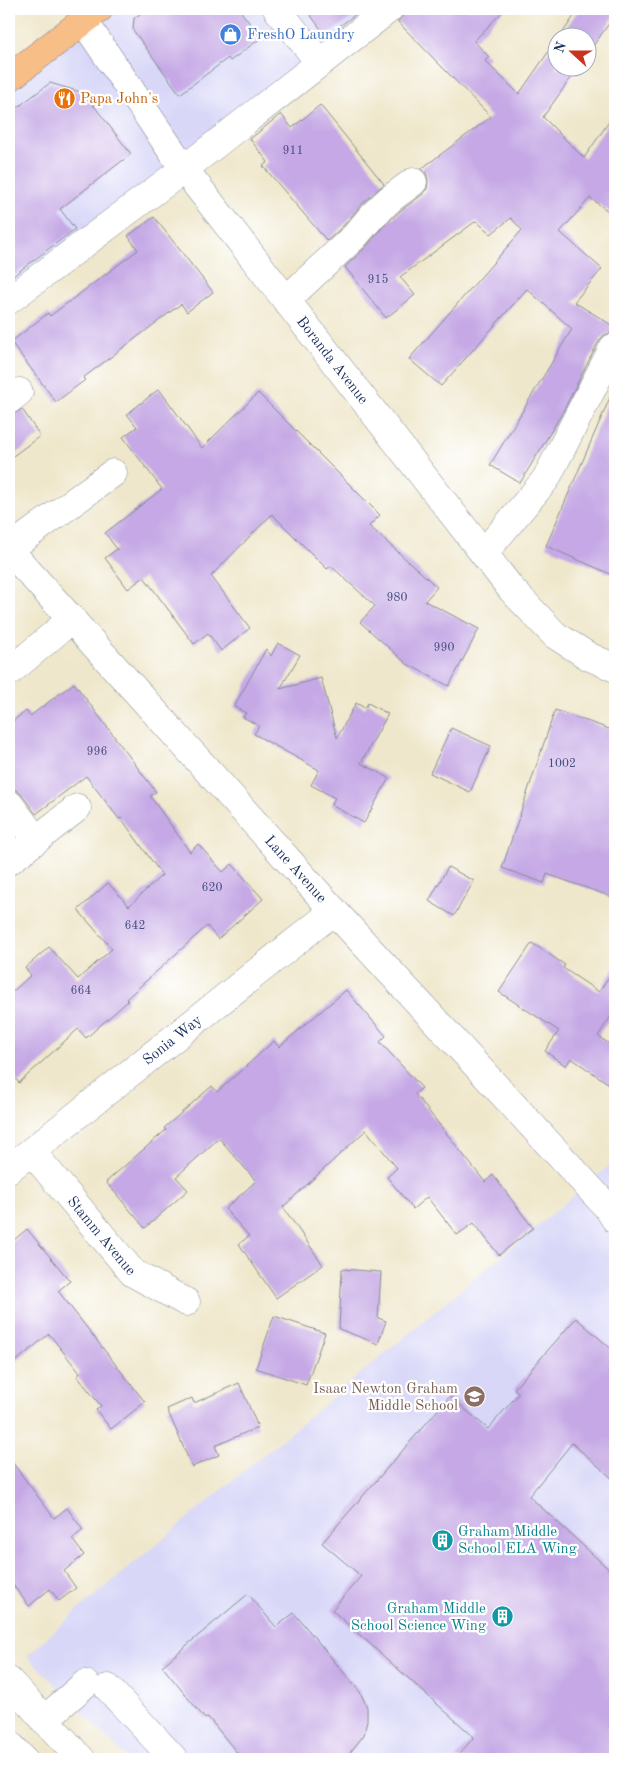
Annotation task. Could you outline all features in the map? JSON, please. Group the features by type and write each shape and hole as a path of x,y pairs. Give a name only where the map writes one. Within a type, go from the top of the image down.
{"main road":[{"path":"9,78 91,14"}],"street":[{"path":"277,9 320,63"},
{"path":"9,300 184,169 389,9"},
{"name":"Boranda Avenue","path":"91,14 184,169 512,590 555,635 588,656 615,668"},
{"path":"286,300 355,236 384,205 413,182"},
{"path":"484,553 546,479 613,348"},
{"path":"9,549 113,473"},
{"name":"Lane Avenue","path":"9,549 334,911 608,1208 615,1219"},
{"path":"9,672 72,619"},
{"path":"9,804 36,840"},
{"path":"9,861 76,808"},
{"name":"Sonia Way","path":"9,1170 334,911"},
{"name":"Stamm Avenue","path":"32,1152 133,1273 186,1302"},
{"path":"9,1681 81,1759"},
{"path":"44,1720 97,1686 174,1759"},
{"path":"9,1744 23,1759"}],"shaded area":[{"path":"99,9 372,9 9,296 9,78"},
{"name":"Isaac Newton Graham Middle School","path":"615,1161 615,1759 128,1759 27,1656 79,1609"}],"building":[{"path":"147,9 239,9 261,38 230,61 228,58 180,94 133,30 134,18"},
{"path":"306,9 363,9 326,36"},
{"path":"404,9 505,9 474,41 489,57 485,61 519,94 546,55 546,78 571,78 543,117 584,158 615,113 615,216 590,198 560,232 602,269 574,302 615,327 611,333 604,335 599,341 561,415 520,483 490,465 572,329 527,289 441,386 409,359 522,230 511,218 491,234 476,221 400,277 415,295 386,318 345,267 383,227 427,189 428,180 426,173 421,169 491,117 398,22 403,15"},
{"path":"579,9 615,9 615,15 596,42 596,28 566,28"},
{"path":"50,83 84,93 131,154 60,209 75,229 9,279 9,114"},
{"path":"320,105 384,184 327,241 263,166 268,162 250,139 281,114 292,128"},
{"path":"154,217 213,292 187,312 181,304 83,378 85,380 56,402 11,342 48,313 50,316 138,250 128,236"},
{"path":"615,386 615,576 546,546"},
{"path":"159,389 202,448 258,393 380,515 369,526 437,587 425,601 479,629 449,686 407,664 360,622 375,606 331,566 327,569 272,514 211,576 250,628 221,651 208,633 194,644 144,577 128,589 105,558 117,549 105,533 162,489 123,437 137,427 127,414"},
{"path":"22,409 40,436 9,459 9,415"},
{"path":"278,643 300,655 280,689 321,678 337,738 356,703 365,708 368,703 388,714 361,763 389,778 364,823 331,805 335,798 311,785 319,770 254,734 259,726 243,717 246,713 234,707 266,649 271,656"},
{"path":"74,683 156,792 150,796 190,852 198,844 223,872 232,864 263,899 218,939 207,926 86,1038 78,1029 19,1083 9,1071 9,995 31,975 25,968 49,947 78,979 112,949 78,910 108,883 129,906 162,875 121,818 119,819 86,776 36,814 21,794 16,790 9,789 9,724 26,711 30,716"},
{"path":"555,710 615,731 615,898 547,874 544,883 502,868"},
{"path":"451,728 491,746 470,792 430,773"},
{"path":"448,867 474,881 454,916 429,901"},
{"path":"532,943 565,965 563,968 599,992 615,967 615,1010 598,1036 615,1048 615,1088 571,1058 566,1066 545,1051 559,1031 499,992"},
{"path":"346,990 386,1036 380,1042 422,1088 415,1094 485,1182 493,1175 533,1228 499,1255 474,1223 457,1235 427,1197 413,1209 387,1177 397,1168 366,1130 283,1207 323,1265 276,1298 239,1244 249,1236 225,1209 256,1181 219,1138 176,1177 188,1190 145,1228 106,1182 166,1130 164,1128 212,1086 217,1092 274,1041 279,1047"},
{"path":"27,1229 70,1281 58,1291 145,1402 111,1429 96,1410 101,1406 77,1376 80,1373 49,1334 9,1367 9,1244"},
{"path":"342,1269 381,1272 378,1318 386,1321 378,1344 339,1329"},
{"path":"274,1316 325,1333 306,1385 256,1368"},
{"path":"576,1318 615,1352 615,1481 572,1443 529,1496 615,1575 615,1759 455,1759 474,1737 332,1610 361,1576 322,1543 450,1396 488,1429 519,1393 514,1389"},
{"path":"239,1383 258,1427 215,1446 219,1455 192,1467 167,1409 192,1398 194,1403"},
{"path":"9,1458 54,1518 67,1508 83,1530 72,1539 84,1555 64,1571 76,1588 59,1601 50,1589 29,1606 9,1580"},
{"path":"248,1594 276,1627 294,1613 360,1692 367,1707 364,1735 345,1759 242,1759 208,1717 205,1719 162,1666"}],"place":[{"name":"FreshO Laundry","path":"231,34"},
{"name":"Papa John's","path":"64,98"},
{"name":"Isaac Newton Graham Middle School","path":"474,1397"},
{"name":"Graham Middle School ELA Wing","path":"442,1540"},
{"name":"Graham Middle School Science Wing","path":"502,1617"}]}
